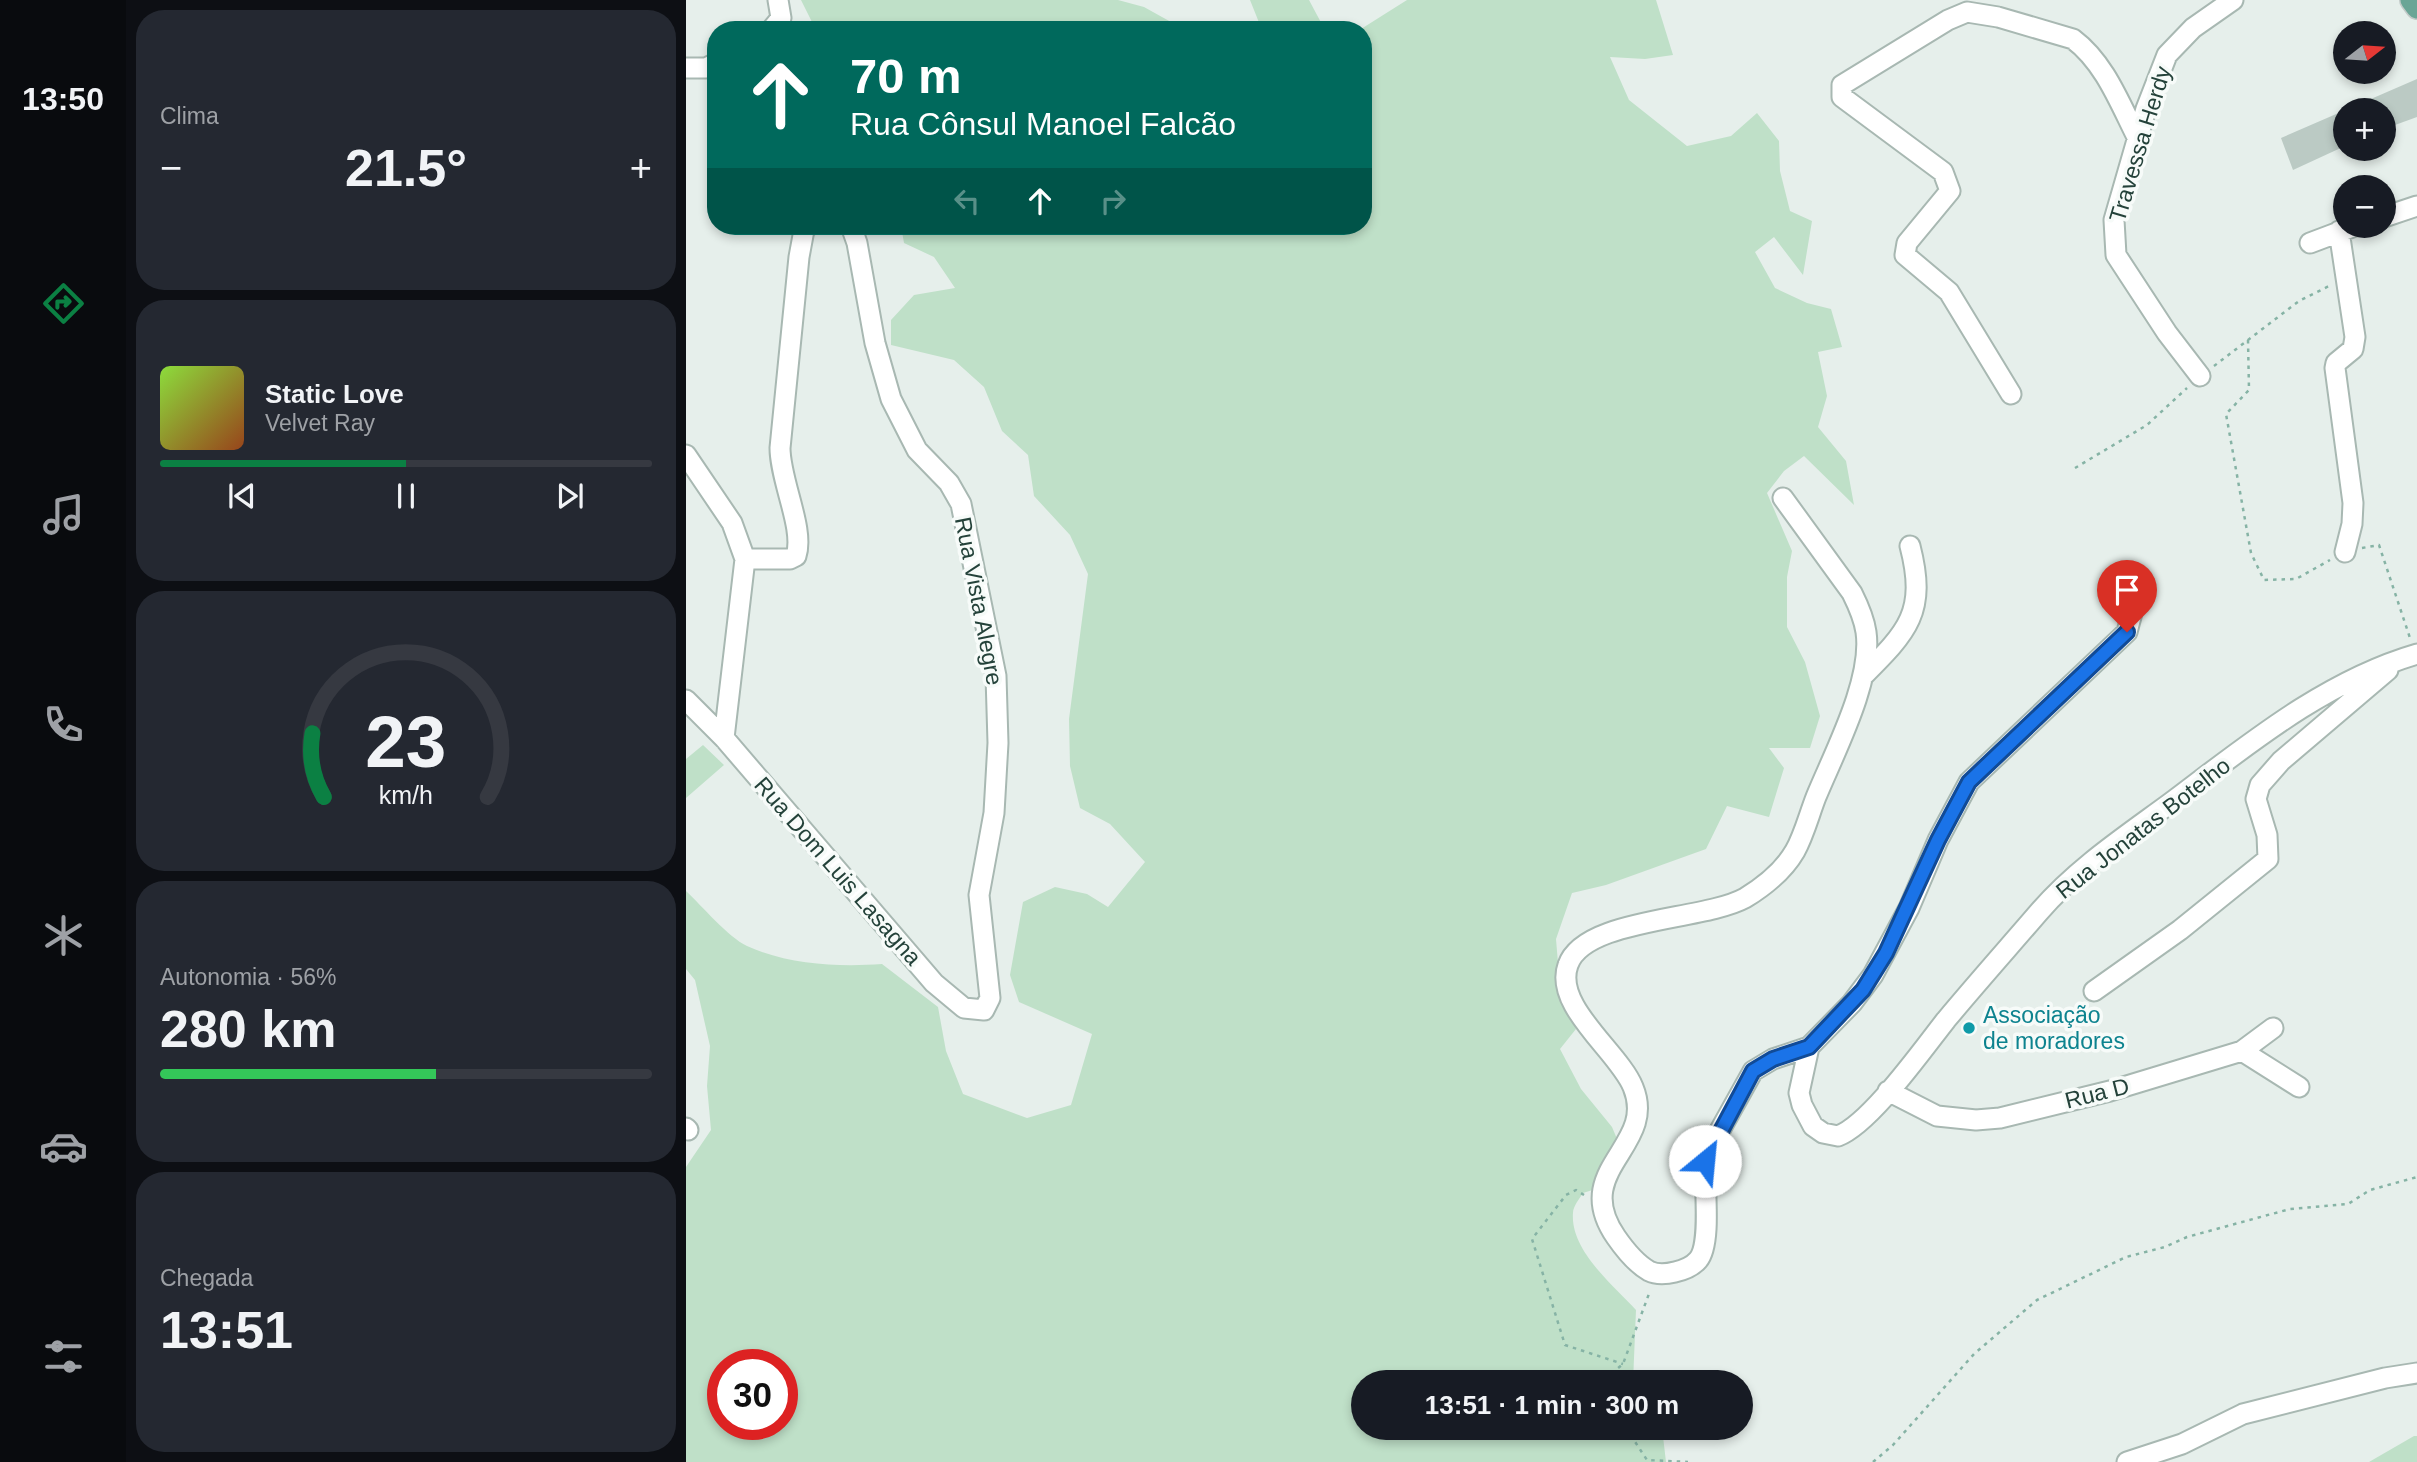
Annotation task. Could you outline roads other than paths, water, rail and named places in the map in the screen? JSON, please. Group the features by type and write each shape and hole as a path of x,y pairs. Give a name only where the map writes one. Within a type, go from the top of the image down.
{"main road":[{"path":"2411,0 2417,8"}],"street":[{"path":"778,0 781,18 778,21"},
{"name":"Travessa Herdy","path":"2200,376 2167,333 2116,255 2114,220 2146,109 2167,55 2193,28 2233,0"},
{"path":"2011,394 1949,292 1905,254 1908,243 1950,191 1944,172 1842,97 1842,85 1948,20 1977,12 2073,39 2081,45 2099,64 2138,139"},
{"path":"686,68 707,68"},
{"path":"2396,213 2417,206"},
{"path":"2310,243 2333,234"},
{"path":"745,559 790,559 796,556 799,546 796,522 781,474 780,448 803,235"},
{"name":"Rua Vista Alegre","path":"854,235 875,343 891,399 917,450 949,483 961,505 993,649 998,743 994,813 979,895 990,998 984,1010 975,1011 955,1000"},
{"path":"2345,552 2352,524 2353,503 2335,368 2336,363 2353,349 2355,337 2348,238"},
{"path":"686,455 728,516 745,559 723,738"},
{"path":"1783,498 1835,566 1861,609 1867,634 1863,676 1794,852 1773,877 1744,898 1716,909 1616,930 1584,944 1567,967 1566,978 1573,1003 1626,1072 1637,1100 1630,1138 1609,1172 1600,1195 1601,1208 1628,1253 1657,1273 1687,1269 1700,1259 1705,1236 1705,1161 1753,1071 1773,1059 1809,1047 1852,1003 1873,975 1909,908 1938,840 1969,782 2127,632 2138,590"},
{"path":"1863,676 1896,643 1913,613 1919,589 1909,546"},
{"path":"2094,991 2180,930 2268,859 2267,835 2256,799 2260,785 2281,761 2411,656"},
{"name":"Rua Jonatas Botelho","path":"1809,1047 1799,1093 1806,1116 1824,1133 1838,1136 1846,1133 1888,1091 2038,913 2078,873 2291,716 2346,682 2411,656"},
{"path":"686,700 723,738"},
{"name":"Rua Dom Luis Lasagna","path":"723,738 934,984 955,1000"},
{"name":"Rua D","path":"1888,1091 1937,1115 1976,1120 2000,1118 2110,1091 2242,1051 2273,1028"},
{"path":"2242,1051 2299,1087"},
{"path":"2127,1462 2182,1444 2243,1414 2385,1378 2417,1373"}],"place":[{"name":"Associação de moradores","path":"1969,1028"}]}
